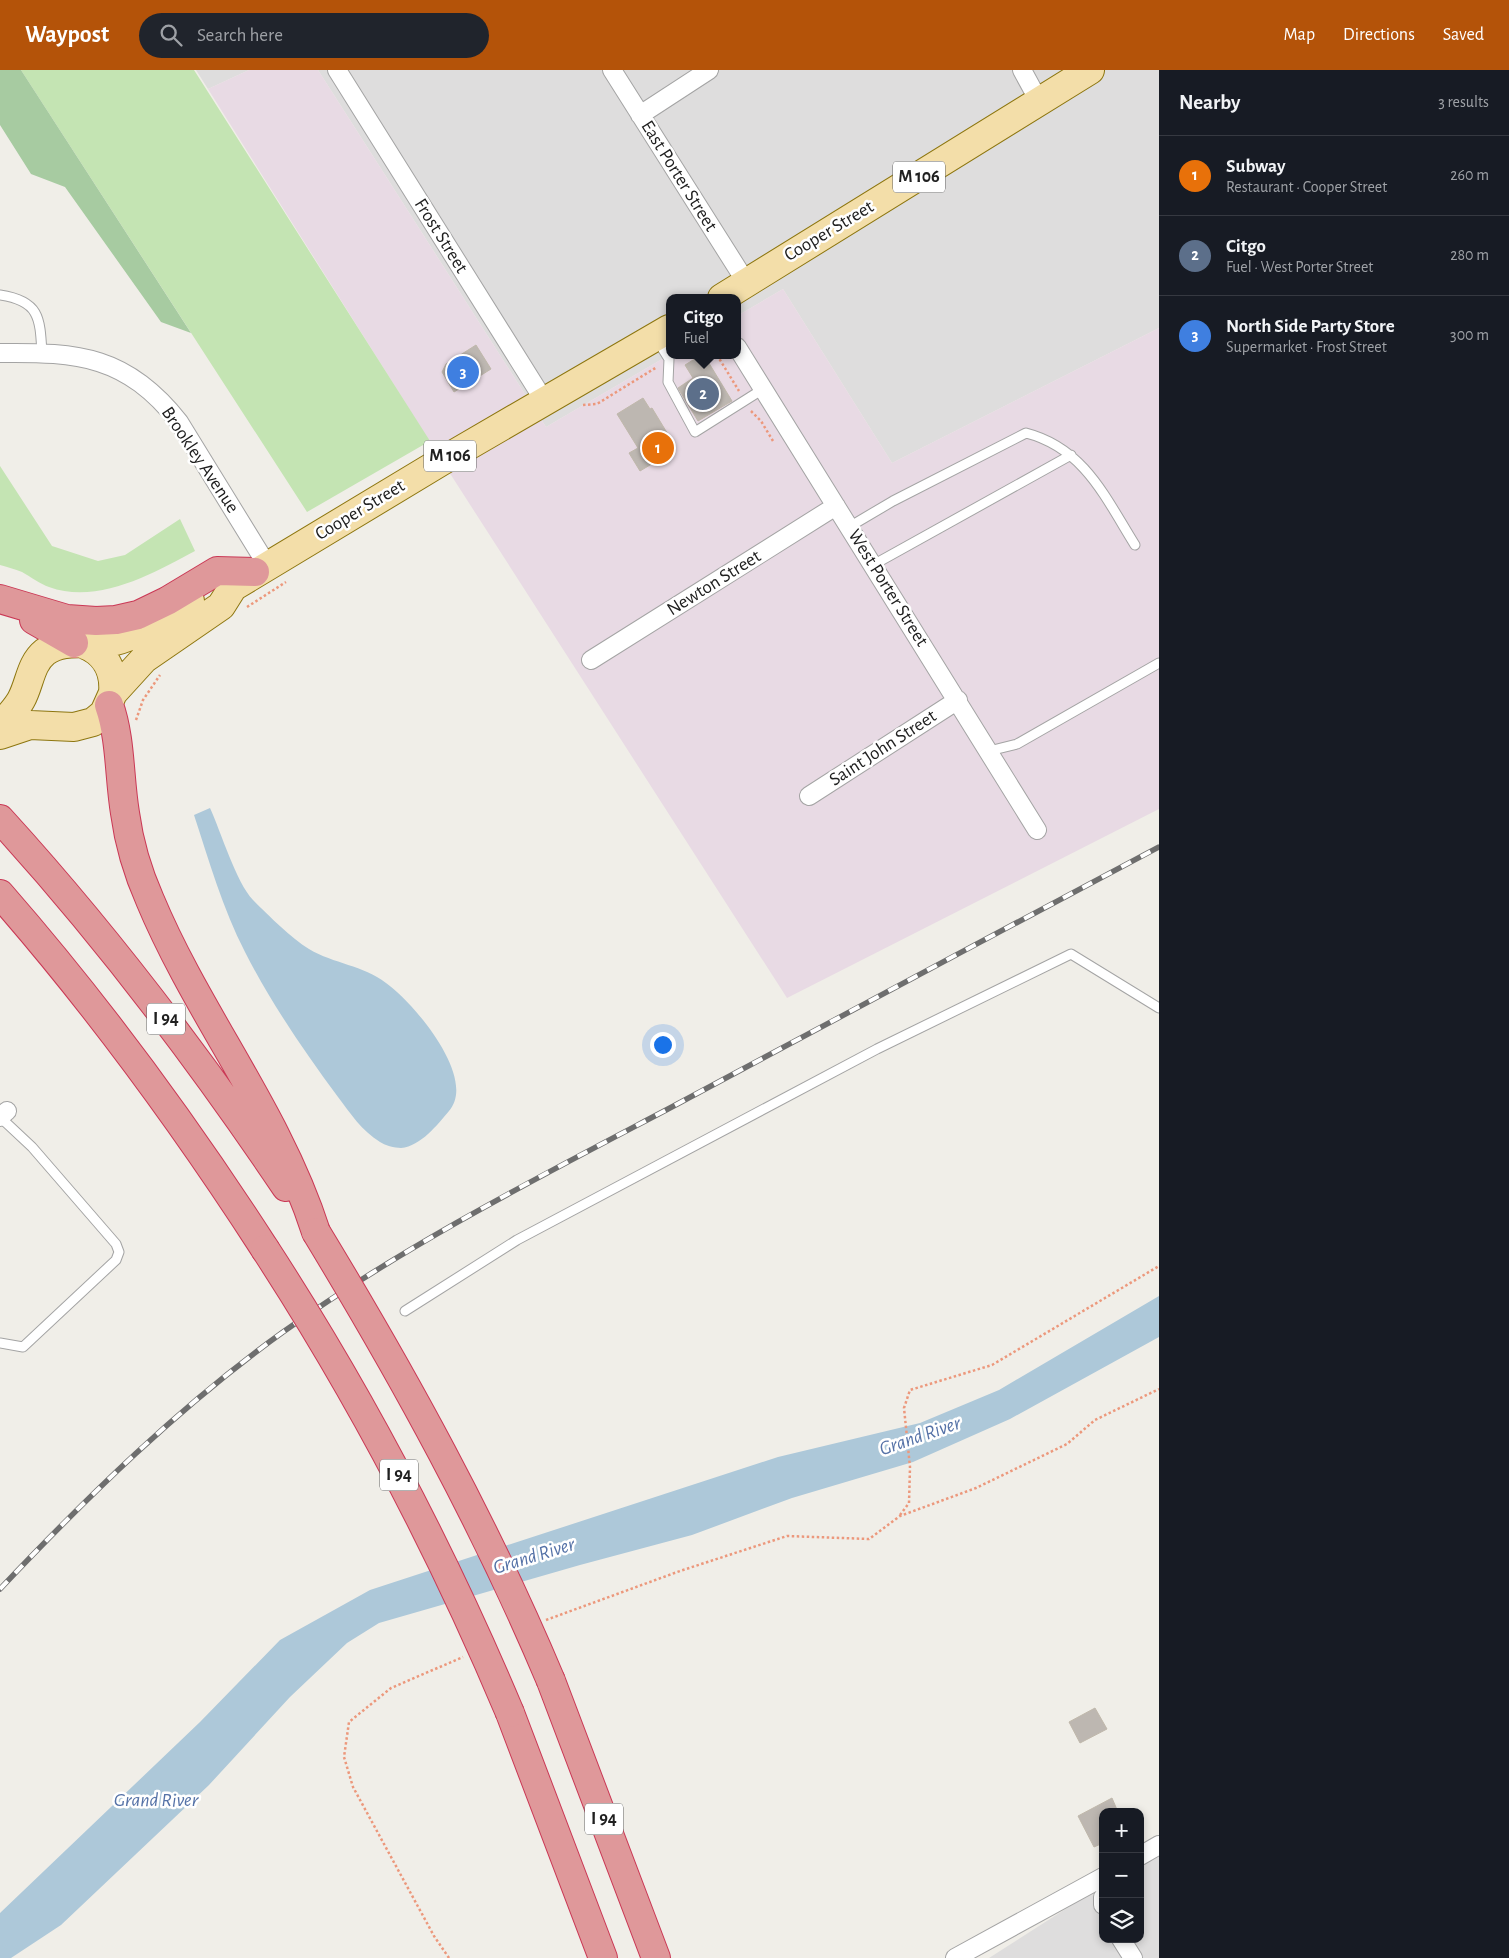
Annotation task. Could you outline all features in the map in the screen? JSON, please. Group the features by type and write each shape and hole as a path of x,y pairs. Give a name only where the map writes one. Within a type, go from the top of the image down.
{"highway":[{"path":"0,600 58,617 96,622 138,615 167,601 217,571 250,583"},
{"path":"0,600 78,644"},
{"path":"111,699 125,814 132,849 149,898 181,964 281,1145 316,1232"},
{"name":"I 94","path":"0,819 108,945 168,1021 316,1232 388,1352 455,1474 505,1577 551,1681 656,1958"},
{"name":"I 94","path":"0,894 56,960 141,1069 224,1186 325,1342 382,1442 433,1541 510,1713 602,1958"}],"main road":[{"name":"Cooper Street","path":"728,294 1040,103 1090,70"},
{"name":"Cooper Street","path":"0,735 30,725 74,727 87,724 99,718 132,670 158,647 221,606 250,583 545,402 665,342"},
{"name":"Cooper Street","path":"0,727 18,705 30,680 34,666 45,652 60,644 112,642 132,635 212,588 250,583"},
{"path":"78,644 100,654 108,664 113,676 111,699"},
{"path":"30,680 31,696 36,708 44,717 56,725"}],"street":[{"name":"Frost Street","path":"337,70 545,402"},
{"name":"East Porter Street","path":"612,70 746,282"},
{"path":"640,115 709,70"},
{"path":"1022,70 1040,103"},
{"name":"Brookley Avenue","path":"0,353 71,355 107,364 136,379 152,392 165,405 194,445 250,583"},
{"name":"West Porter Street","path":"741,354 958,700 1037,830"},
{"name":"Newton Street","path":"591,660 836,506"},
{"name":"Saint John Street","path":"809,796 958,700"},
{"path":"1144,1854 1159,1845"},
{"path":"955,1958 1099,1879"},
{"path":"1124,1943 1133,1958"}],"lane":[{"path":"0,295 16,297 30,304 40,325 42,354"},
{"path":"665,342 666,355"},
{"path":"666,359 668,382 695,432 763,389"},
{"path":"849,527 893,500 1026,433 1045,438 1071,455 1089,472 1135,545"},
{"path":"873,565 1071,455"},
{"path":"989,751 1017,744 1159,662"},
{"path":"405,1311 526,1236 877,1049 1071,954 1159,1008"},
{"path":"0,1343 23,1348 116,1260 119,1252 116,1244 32,1147 2,1116"}],"path":[{"path":"580,405 597,404 665,342"},
{"path":"250,583 294,577"},
{"path":"116,734 129,732 133,729 143,700 165,668"},
{"path":"1159,1266 992,1365 910,1390 904,1408 910,1467 909,1503 900,1516 976,1488 1067,1444 1095,1420 1159,1389"}],"shaded area":[{"path":"196,70 249,70 208,89"},
{"path":"249,70 318,70 546,427 666,357 666,359 741,359 741,314 783,289 892,463 1159,328 1159,809 787,998 442,461 208,89"},
{"path":"318,70 1159,70 1159,328 892,463 783,289 741,314 741,294 666,294 666,357 546,427"},
{"path":"1159,1849 1159,1958 989,1958 1099,1888 1099,1943 1144,1943 1144,1858"}],"green space":[{"path":"0,70 21,70 191,333 161,322 65,187 31,174 0,125"},
{"path":"21,70 194,70 430,441 307,512"},
{"path":"0,466 52,546 98,561 125,555 180,519 195,551 144,577 106,589 68,592 46,586 22,572 0,565"}],"water":[{"path":"210,808 235,869 253,900 287,933 309,949 368,972 386,983 411,1006 438,1042 449,1061 455,1080 456,1097 449,1111 422,1139 401,1148 384,1144 374,1138 352,1115 300,1044 255,971 237,936 223,902 194,815"},
{"name":"Grand River","path":"1159,1296 1159,1337 1010,1419 913,1462 792,1498 692,1535 379,1623 347,1643 290,1697 209,1785 61,1925 11,1958 0,1958 0,1913 200,1722 280,1640 370,1590 778,1457 920,1423 999,1390"}],"building":[{"path":"476,345 491,369 454,392 442,372 446,364"},
{"path":"695,359 706,359 732,401 698,421 678,388 693,378 685,365"},
{"path":"643,398 650,409 652,408 675,450 640,471 629,453 638,448 617,414"},
{"path":"1095,1708 1107,1729 1080,1743 1069,1722"},
{"path":"1112,1798 1116,1808 1099,1808 1099,1845 1094,1847 1078,1816"}],"railway":[{"path":"0,1589 66,1520 171,1422 245,1361 283,1332 329,1301 423,1242 521,1187 1159,847"}],"place":[{"name":"North Side Party Store","path":"463,372"},
{"name":"Citgo","path":"703,394"},
{"name":"Subway","path":"658,448"}]}
